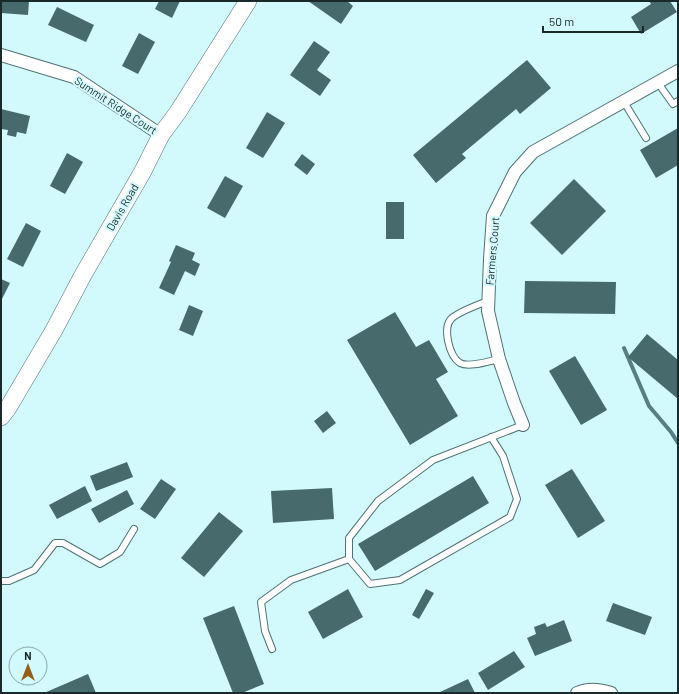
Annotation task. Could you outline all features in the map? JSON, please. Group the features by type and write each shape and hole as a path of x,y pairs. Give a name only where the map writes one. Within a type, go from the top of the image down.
{"street":[{"name":"Davis Road","path":"1,417 8,408 54,330 83,275 143,171 161,135 178,112 248,1"},
{"name":"Summit Ridge Court","path":"1,55 74,77 161,135"},
{"name":"Farmers Court","path":"523,425 499,359 488,311 493,216 515,172 533,152 678,71"},
{"path":"576,693 582,690 599,689 611,693"}],"lane":[{"path":"658,83 673,104 678,101"},
{"path":"624,102 646,138"},
{"path":"488,301 470,308 452,319 446,330 448,341 454,356 460,363 473,365 499,359"},
{"path":"492,438 503,456 517,500 510,517 400,580 370,584 349,559 349,538 378,501 433,460 523,425"},
{"path":"1,581 9,581 34,570 55,543 62,543 100,564 120,552 134,529"},
{"path":"272,649 265,631 260,602 291,580 349,559"}],"building":[{"path":"1,1 29,1 28,15 1,13"},
{"path":"159,1 180,1 172,18 155,9"},
{"path":"308,1 347,1 353,6 341,24"},
{"path":"649,1 670,1 677,12 641,34 631,17 651,4"},
{"path":"57,7 94,25 86,42 48,25"},
{"path":"139,33 155,42 138,74 122,66"},
{"path":"314,41 330,52 317,70 331,80 320,96 290,75"},
{"path":"527,60 551,88 520,114 516,109 462,154 466,158 436,183 413,155"},
{"path":"1,109 30,116 26,134 17,132 16,137 7,135 8,130 1,129"},
{"path":"267,112 285,123 263,158 246,148"},
{"path":"678,128 678,165 656,178 640,150"},
{"path":"67,153 83,162 65,194 50,186"},
{"path":"302,154 315,164 307,175 294,165"},
{"path":"225,176 243,186 225,218 207,208"},
{"path":"574,179 606,211 562,255 530,223"},
{"path":"386,202 404,202 404,239 386,239"},
{"path":"26,223 41,231 23,267 7,259"},
{"path":"176,245 195,253 192,260 200,264 195,276 185,271 174,295 159,288 171,262 169,261"},
{"path":"1,279 10,283 1,301"},
{"path":"525,281 616,282 615,314 524,313"},
{"path":"189,305 203,311 193,336 179,330"},
{"path":"395,312 416,347 429,340 448,372 436,379 458,416 410,445 347,340"},
{"path":"647,334 678,360 678,399 628,357"},
{"path":"575,356 607,410 581,425 549,371"},
{"path":"327,411 336,423 323,433 314,421"},
{"path":"127,462 133,477 96,491 90,476"},
{"path":"572,469 605,521 578,538 545,485"},
{"path":"473,476 489,503 375,571 358,544"},
{"path":"161,479 176,489 155,519 140,509"},
{"path":"85,486 92,501 57,519 49,505"},
{"path":"332,488 334,519 273,523 271,491"},
{"path":"127,490 134,504 99,523 91,509"},
{"path":"219,512 243,531 204,577 181,558"},
{"path":"348,589 363,617 323,639 308,612"},
{"path":"426,589 434,593 419,619 412,615"},
{"path":"613,603 652,617 645,635 606,621"},
{"path":"234,606 264,684 242,693 233,693 203,618"},
{"path":"564,620 572,641 535,656 527,638 536,634 534,627 545,623 547,627"},
{"path":"514,651 525,667 488,690 478,673"},
{"path":"88,674 96,693 44,693"},
{"path":"468,679 475,693 438,693"}],"waterway":[{"path":"624,348 649,406 671,432 678,443"}]}
